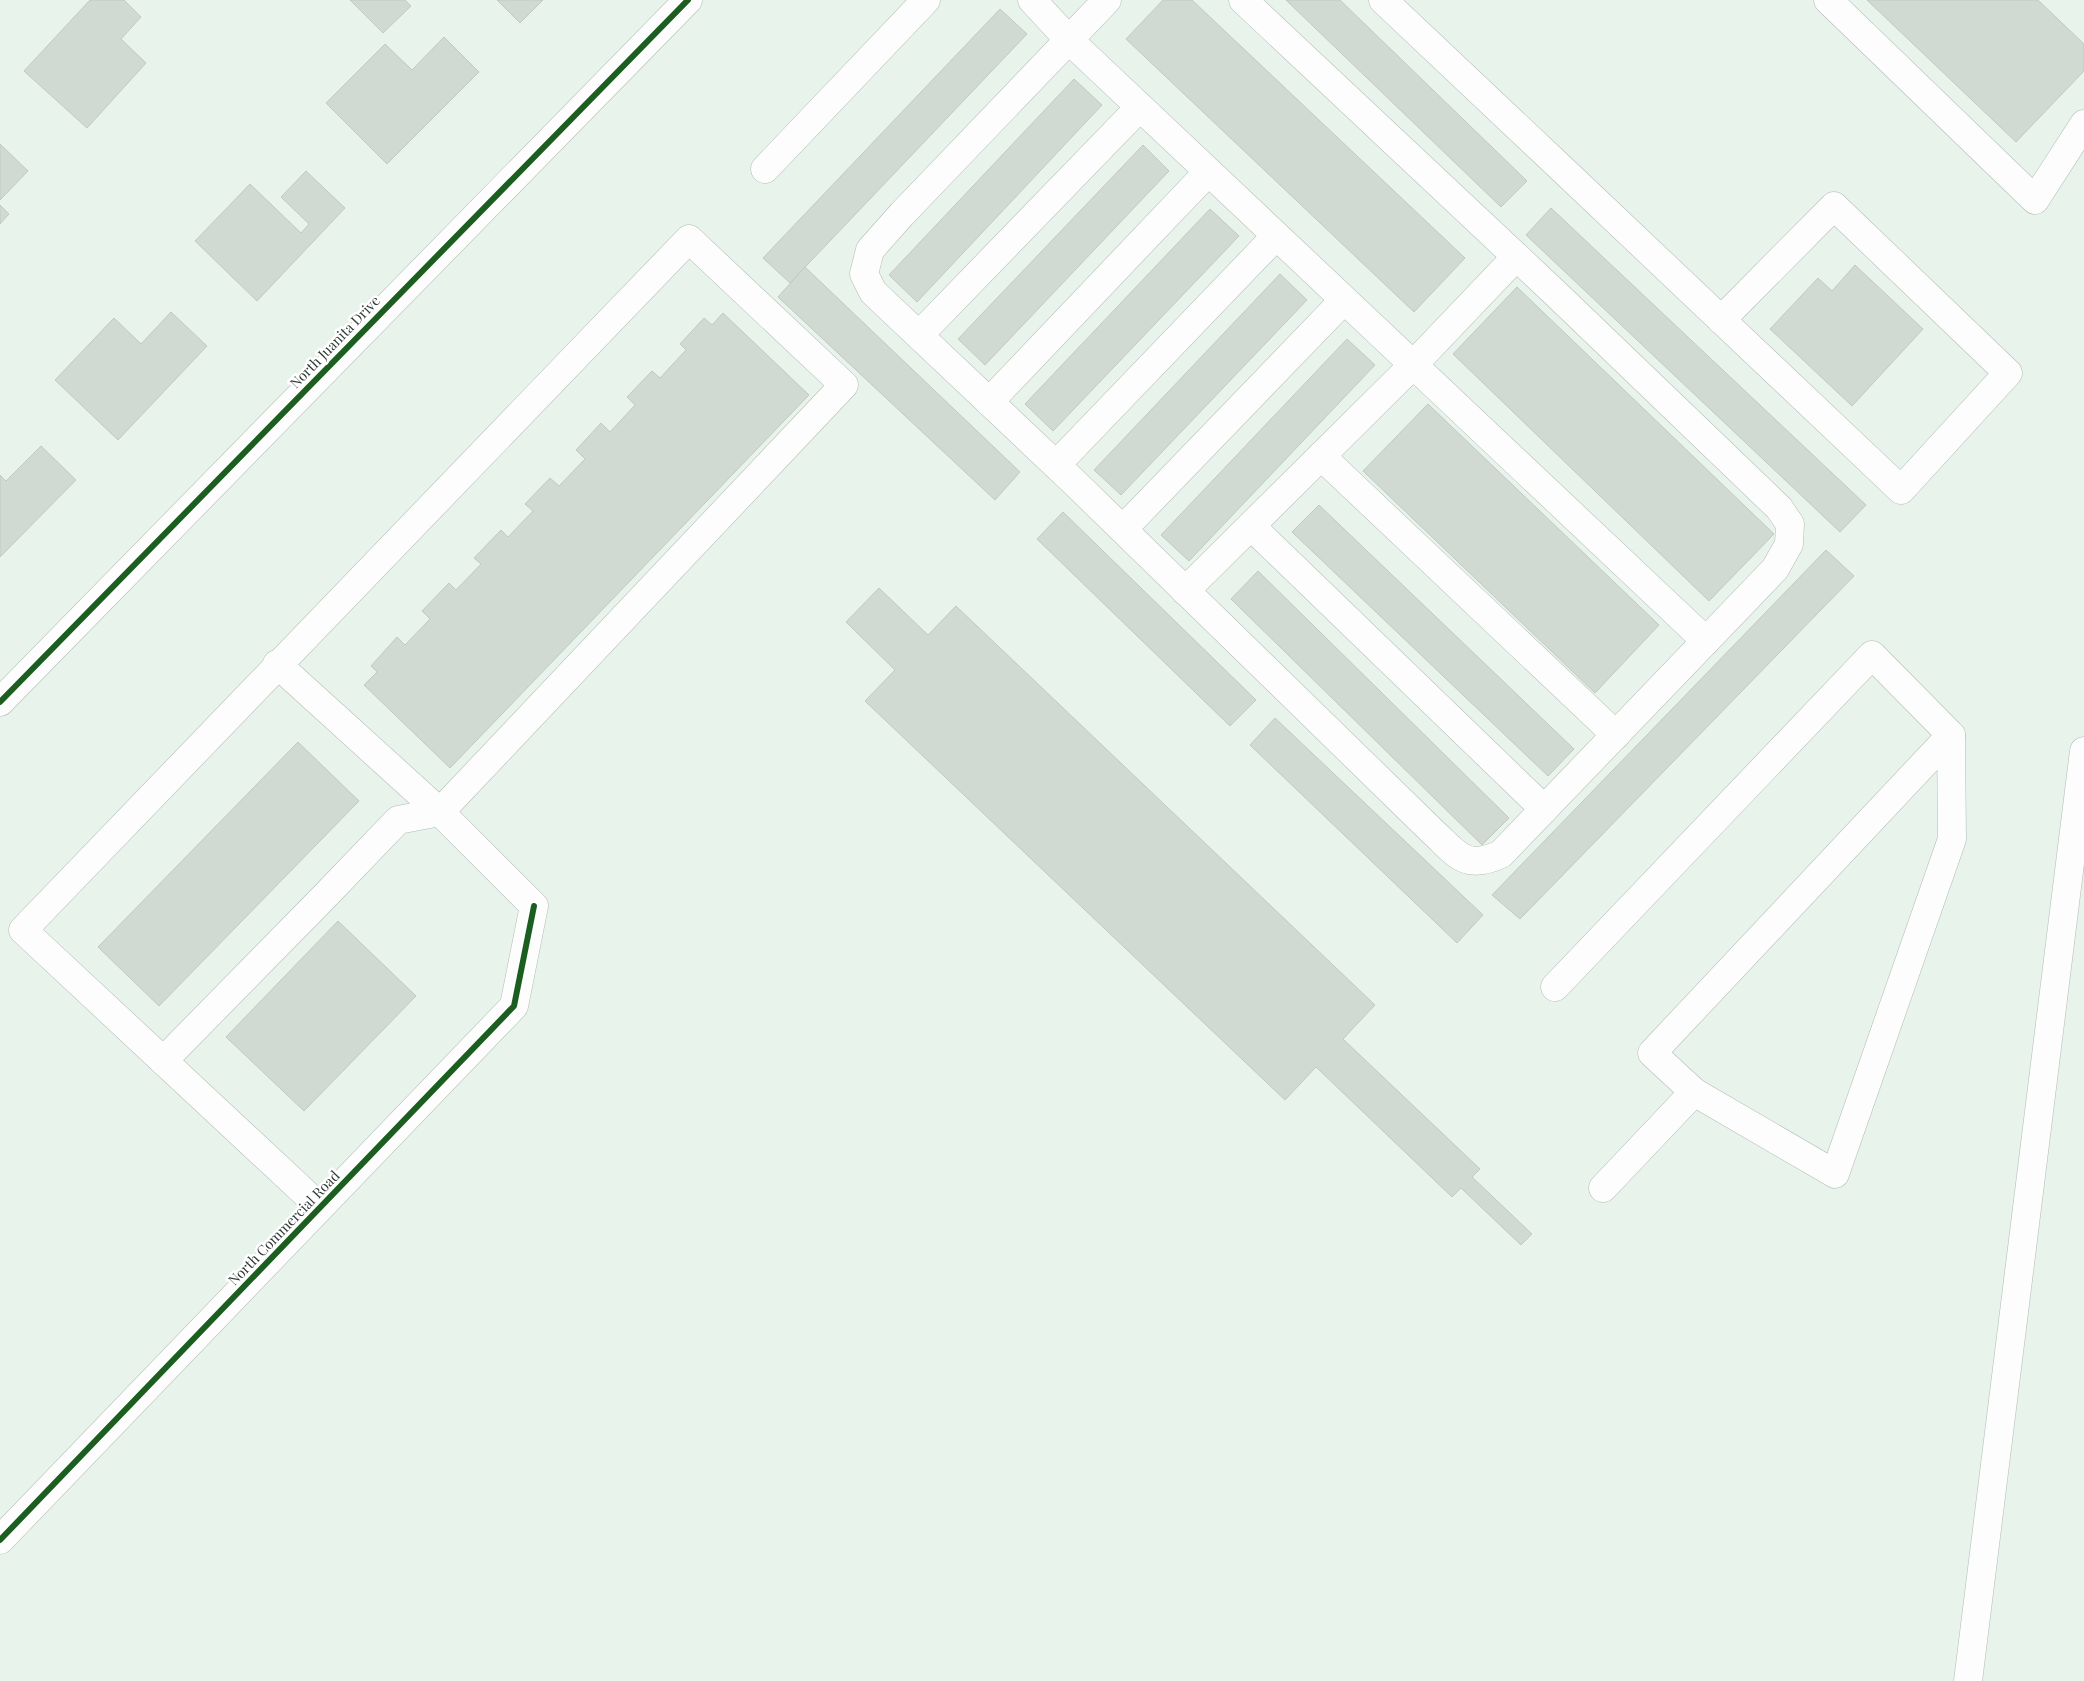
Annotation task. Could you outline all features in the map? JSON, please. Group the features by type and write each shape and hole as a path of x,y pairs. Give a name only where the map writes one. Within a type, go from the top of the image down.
{"street":[{"name":"North Juanita Drive","path":"0,702 688,0"},
{"path":"765,169 926,0"},
{"path":"1032,0 1069,40 1706,641"},
{"path":"1107,0 902,214 870,250 864,274 873,292 1123,529 1432,831 1462,858 1484,862 1501,854 1774,569 1789,544 1790,524 1779,508 1243,0"},
{"path":"1383,0 1721,320 1901,490 2008,373 1834,206 1721,320"},
{"path":"1828,0 2035,200 2084,124"},
{"path":"919,335 1140,107"},
{"path":"989,402 1208,172"},
{"path":"1056,465 1276,236"},
{"path":"163,1061 398,820 440,812 844,385 689,239 23,930 163,1061 320,1207"},
{"path":"1185,591 1413,365 1516,257"},
{"path":"1123,529 1344,300"},
{"path":"1320,456 1616,735"},
{"path":"1251,526 1544,809"},
{"path":"1555,987 1872,655 1951,735 1952,839 1835,1174 1694,1092 1652,1054 1951,735"},
{"path":"278,664 440,812"},
{"path":"1968,1681 2084,751"},
{"name":"North Commercial Road","path":"0,1540 514,1006 534,906 440,812"},
{"path":"1603,1188 1694,1092"}],"building":[{"path":"90,0 124,0 141,17 121,39 146,63 87,128 24,71"},
{"path":"350,0 405,0 411,6 383,33"},
{"path":"497,0 543,0 520,23"},
{"path":"1163,0 1192,0 1465,258 1414,312 1126,39"},
{"path":"1286,0 1340,0 1527,181 1501,207"},
{"path":"1867,0 2038,0 2084,44 2084,71 2016,142"},
{"path":"1000,9 1027,34 790,283 763,258"},
{"path":"444,37 479,72 387,164 326,103 385,44 412,70"},
{"path":"1074,79 1102,105 917,302 889,275"},
{"path":"0,144 28,171 0,200"},
{"path":"1143,145 1169,171 985,365 958,339"},
{"path":"306,171 345,208 257,301 195,241 250,184 301,233 309,224 281,197"},
{"path":"0,205 9,214 0,224"},
{"path":"1551,208 1866,505 1840,532 1526,235"},
{"path":"1210,209 1239,236 1053,431 1025,404"},
{"path":"1855,265 1923,329 1852,406 1770,329 1818,278 1832,291"},
{"path":"805,267 1020,472 995,500 778,297"},
{"path":"1280,274 1307,300 1121,495 1094,470"},
{"path":"1517,287 1774,534 1709,601 1453,354"},
{"path":"171,312 207,346 118,440 55,380 114,318 141,344"},
{"path":"723,313 809,395 450,768 364,685 377,672 371,666 397,637 405,645 430,619 422,611 449,583 456,590 481,564 474,558 501,530 508,537 533,511 525,504 550,478 559,486 585,459 576,450 601,423 610,432 635,405 627,397 652,371 660,378 686,350 680,344 704,318 712,325"},
{"path":"1347,339 1375,365 1189,561 1161,535"},
{"path":"1428,404 1659,625 1595,693 1363,471"},
{"path":"41,446 76,480 0,557 0,475 6,481"},
{"path":"1319,505 1574,749 1548,776 1292,532"},
{"path":"1063,512 1256,700 1230,726 1037,539"},
{"path":"1826,550 1854,576 1520,919 1492,895"},
{"path":"1258,571 1509,818 1482,845 1231,599"},
{"path":"879,588 928,635 956,606 1375,1005 1343,1039 1480,1169 1472,1177 1532,1234 1521,1245 1461,1188 1452,1197 1316,1067 1285,1100 865,701 895,670 846,622"},
{"path":"1275,718 1483,915 1457,943 1250,745"},
{"path":"298,742 359,801 159,1006 98,947"},
{"path":"338,921 416,996 304,1111 226,1037"}],"cycle path":[{"path":"0,702 688,0"},
{"path":"0,1540 514,1006 534,906"}]}
